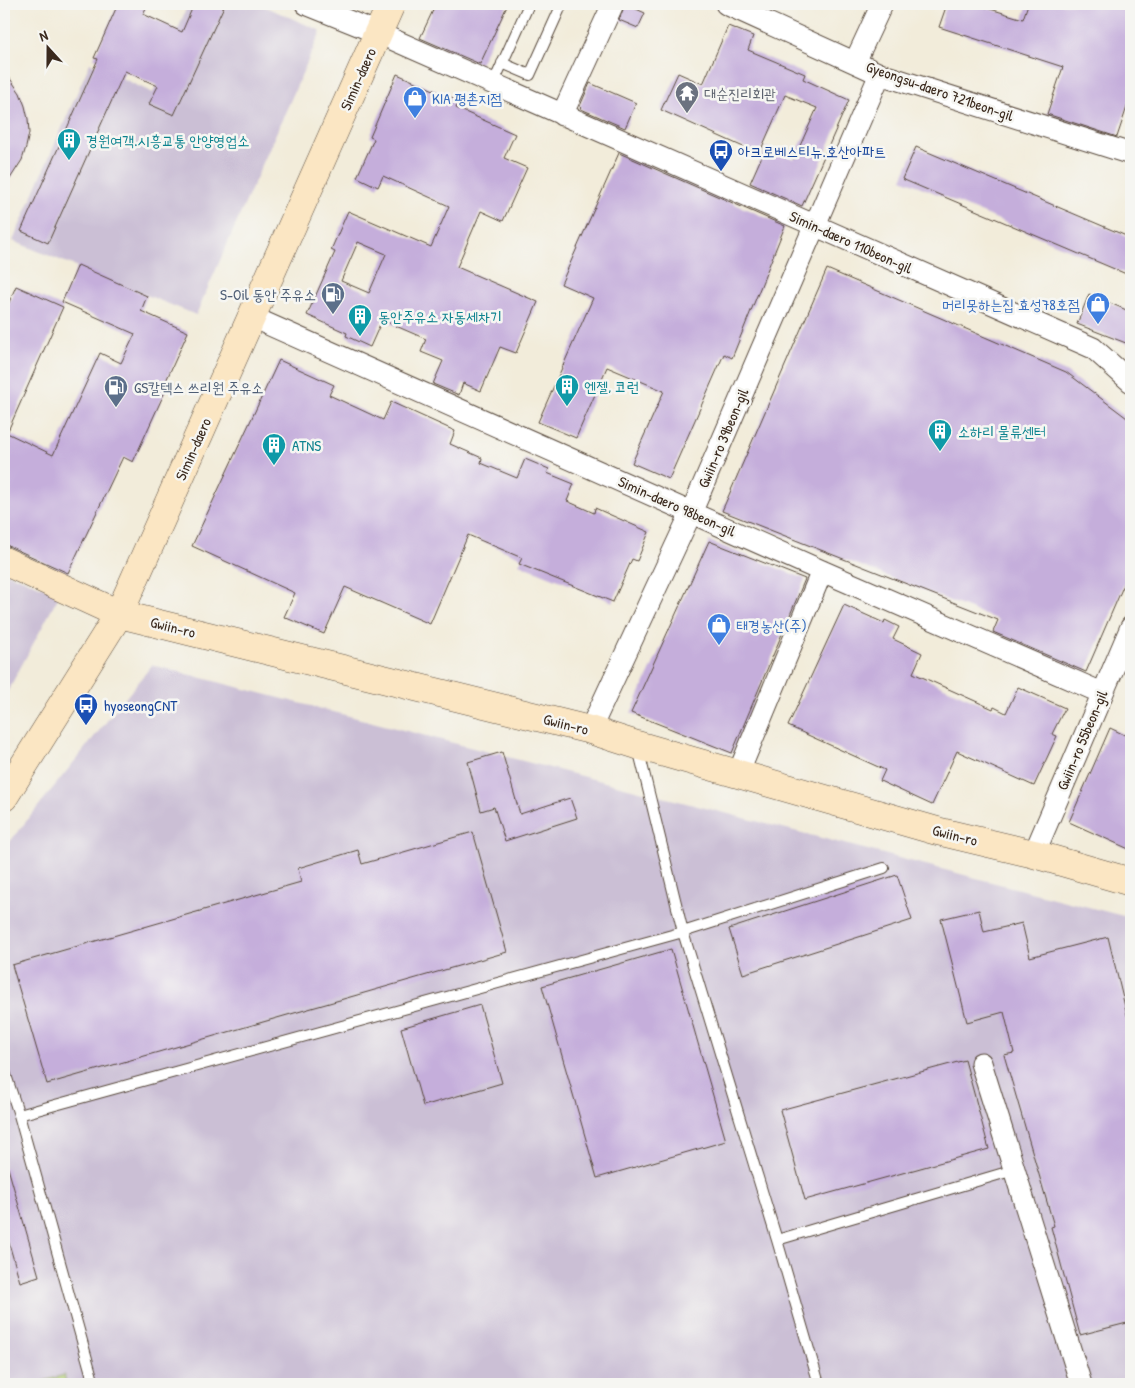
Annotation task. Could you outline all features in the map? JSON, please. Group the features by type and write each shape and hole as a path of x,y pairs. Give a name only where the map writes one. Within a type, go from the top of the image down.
{"street":[{"name":"Simin-daero 110beon-gil","path":"306,4 378,33 1093,348 1131,382"},
{"name":"Simin-daero","path":"4,797 119,614 390,4"},
{"path":"562,115 613,4"},
{"name":"Gyeongsu-daero 721beon-gil","path":"726,4 880,74 1131,154"},
{"path":"855,62 882,4"},
{"name":"Gwiin-ro 39beon-gil","path":"590,730 691,513 880,74"},
{"name":"Simin-daero 98beon-gil","path":"252,317 822,571 1102,693"},
{"name":"Gwiin-ro","path":"4,561 119,614 590,730 938,831 1034,854 1131,882"},
{"path":"738,774 822,571"},
{"name":"Gwiin-ro 55beon-gil","path":"1034,854 1131,627"},
{"path":"981,1063 1081,1384"}],"lane":[{"path":"491,84 529,4"},
{"path":"502,63 530,75 562,4"},
{"path":"637,745 683,932 778,1240 819,1384"},
{"path":"19,1115 683,932 884,868"},
{"path":"4,1069 19,1115 94,1384"},
{"path":"778,1240 1014,1170"}],"shaded area":[{"path":"188,4 259,4 321,31 196,315 13,241 90,63 153,93"},
{"path":"4,572 60,594 4,698"},
{"path":"152,665 1131,918 1131,1384 4,1384 4,849"}],"green space":[{"path":"64,1375 67,1384 33,1384"}],"building":[{"path":"118,4 148,4 143,14 182,32 194,4 225,4 174,115 149,104 158,86 125,71 48,243 21,231 98,59 94,58"},
{"path":"436,4 508,4 480,64 420,38"},
{"path":"625,4 645,13 638,28 619,20"},
{"path":"947,4 974,4 1023,19 1028,4 1131,4 1131,95 1117,137 1047,114 1063,67 939,27"},
{"path":"728,26 753,36 748,50 805,74 803,79 849,100 802,206 750,183 766,147 794,159 817,108 785,95 759,154 661,110 678,73 703,84"},
{"path":"4,70 20,93 28,119 29,133 22,160 4,188"},
{"path":"397,74 459,101 456,108 515,134 504,158 527,168 503,221 481,211 457,267 538,302 516,353 500,347 481,391 463,383 459,395 433,384 443,361 421,352 426,339 382,320 370,347 346,336 347,333 307,315 335,252 331,250 348,211 431,247 449,206 383,176 378,187 357,177 374,139 370,137","holes":["358,242 386,254 369,293 341,281"]},
{"path":"590,83 636,103 625,128 581,109 580,106"},
{"path":"916,147 1131,238 1131,276 902,179"},
{"path":"619,153 785,226 732,358 724,354 669,479 632,463 664,391 607,367 576,438 538,422 593,298 561,284"},
{"path":"78,265 147,296 141,311 188,332 165,383 168,385 133,462 123,457 68,573 4,544 4,314 16,286 63,307 7,433 53,455 100,353 121,363 135,334 62,302"},
{"name":"소하리 물류센터","path":"827,269 1066,372 1131,421 1131,568 1086,672 993,632 998,620 722,511"},
{"path":"1089,294 1131,312 1131,345 1077,324"},
{"path":"279,360 334,385 329,395 383,420 391,402 455,431 450,444 482,458 481,463 517,478 525,459 549,469 547,473 574,484 567,501 594,513 595,508 649,532 637,561 632,559 613,602 519,564 522,558 468,535 430,624 345,587 324,634 284,617 295,593 192,546"},
{"name":"태경농산(주)","path":"709,541 805,579 732,753 631,713"},
{"path":"844,605 884,623 885,620 899,627 893,639 922,653 913,673 1006,713 1018,687 1065,708 1052,734 1057,736 1034,786 957,751 932,805 880,781 885,770 788,726"},
{"path":"1110,728 1131,738 1131,850 1069,822"},
{"path":"502,752 520,814 570,798 577,818 505,841 494,807 481,811 468,762"},
{"path":"473,832 507,952 47,1084 12,965 301,882 298,868 358,850 362,864"},
{"path":"897,875 912,920 743,974 729,929"},
{"path":"979,910 984,932 1022,923 1030,957 1108,937 1128,1019 1131,1018 1131,1322 1080,1335 1051,1227 1054,1226 1004,1055 1014,1053 1004,1012 967,1022 941,919"},
{"path":"671,949 726,1141 597,1178 542,986"},
{"path":"480,1005 502,1083 423,1106 401,1028"},
{"path":"965,1060 989,1149 805,1200 780,1110"},
{"path":"8,1168 39,1276 20,1282 4,1226 4,1169"}],"place":[{"name":"대순진리회관","path":"687,114"},
{"name":"KIA 평촌지점","path":"415,119"},
{"name":"경원여객.시흥교통 안양영업소","path":"69,161"},
{"name":"아크로베스티뉴.호산아파트","path":"721,172"},
{"name":"S-Oil 동안 주유소","path":"333,315"},
{"name":"머리못하는집 효성78호점","path":"1098,325"},
{"name":"동안주유소 자동세차기","path":"360,337"},
{"name":"엔젤, 코런","path":"567,407"},
{"name":"GS칼텍스 쓰리원 주유소","path":"116,408"},
{"name":"소하리 물류센터","path":"940,452"},
{"name":"ATNS","path":"274,466"},
{"name":"태경농산(주)","path":"719,646"},
{"name":"hyoseongCNT","path":"86,726"}]}
